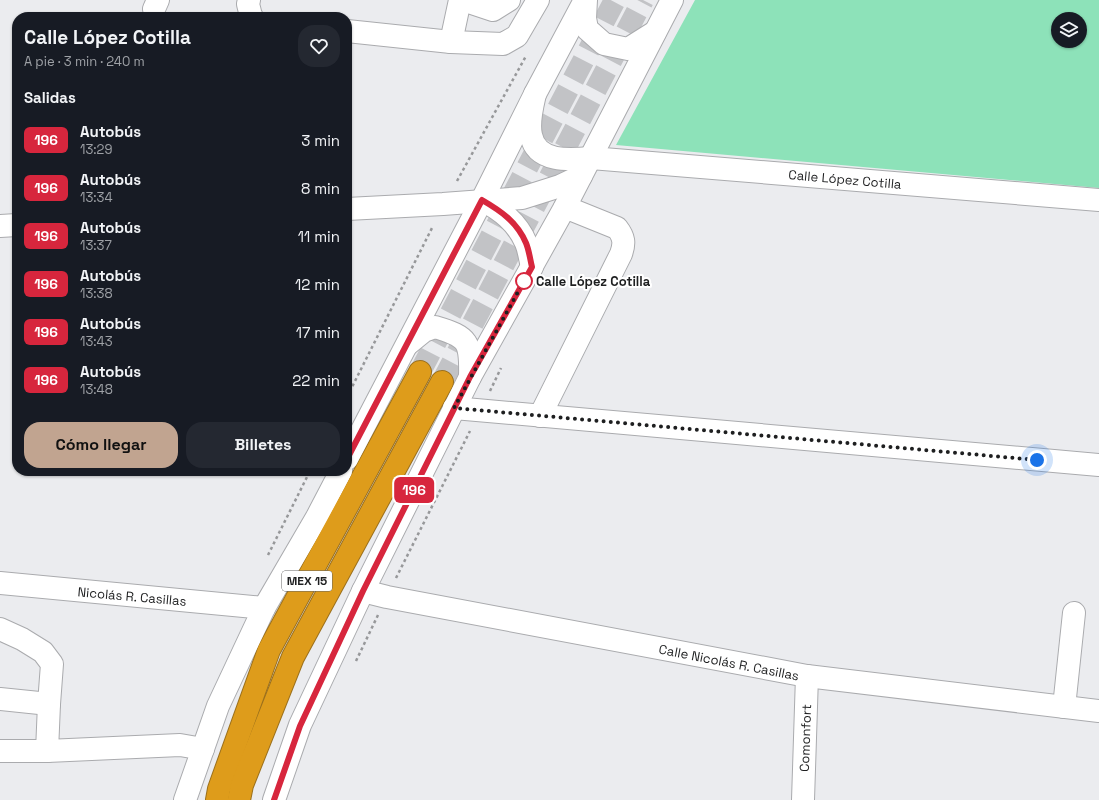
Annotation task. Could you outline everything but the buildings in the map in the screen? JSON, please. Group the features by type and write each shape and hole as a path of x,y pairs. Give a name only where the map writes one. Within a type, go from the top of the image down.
{"highway":[{"name":"MEX 15","path":"217,800 219,789 270,650 420,372"},
{"name":"MEX 15","path":"239,800 242,785 293,657 442,382"}],"street":[{"path":"250,0 248,4 250,12"},
{"path":"451,42 460,0"},
{"path":"463,0 493,10 508,0"},
{"path":"352,32 451,42 503,44 517,36 538,0"},
{"path":"586,0 585,18 587,29 604,44 628,49 655,32"},
{"path":"352,449 482,200 534,94 586,0"},
{"path":"274,800 300,726 363,591 454,408 565,207 672,0"},
{"name":"Calle López Cotilla","path":"534,94 530,134 534,145 542,153 553,158 566,160 586,167 1099,200"},
{"path":"352,209 444,204 482,200 505,200 536,194 560,186 586,167"},
{"path":"482,200 499,210 513,222 526,243 532,267"},
{"path":"540,416 621,254 624,245 622,235 616,228 565,207"},
{"path":"0,226 12,225"},
{"path":"406,346 424,331 434,327 460,336 468,346 470,354 470,377"},
{"path":"454,408 1099,465"},
{"path":"185,800 218,706 264,608 317,517 338,476"},
{"name":"Nicolás R. Casillas","path":"0,583 264,608"},
{"name":"Calle Nicolás R. Casillas","path":"363,591 387,597 808,676 1099,711"},
{"path":"1064,707 1074,613"},
{"path":"0,629 22,639 43,652 52,664 47,751"},
{"name":"Comonfort","path":"803,800 808,676"},
{"path":"0,699 49,704"},
{"path":"0,751 47,751 180,745 203,750"}],"path":[{"path":"268,556 308,476"}],"green space":[{"path":"695,0 1099,0 1099,188 616,145"}],"tunnel":[{"path":"420,372 615,0"},
{"path":"442,382 643,0"}],"bus line":[{"name":"196","path":"274,800 300,726 363,591 470,377 532,267 526,243 513,222 499,210 482,200 352,449"}],"place":[{"name":"Calle López Cotilla","path":"524,281"}],"route":[{"path":"524,281 454,408 1037,460"}]}
